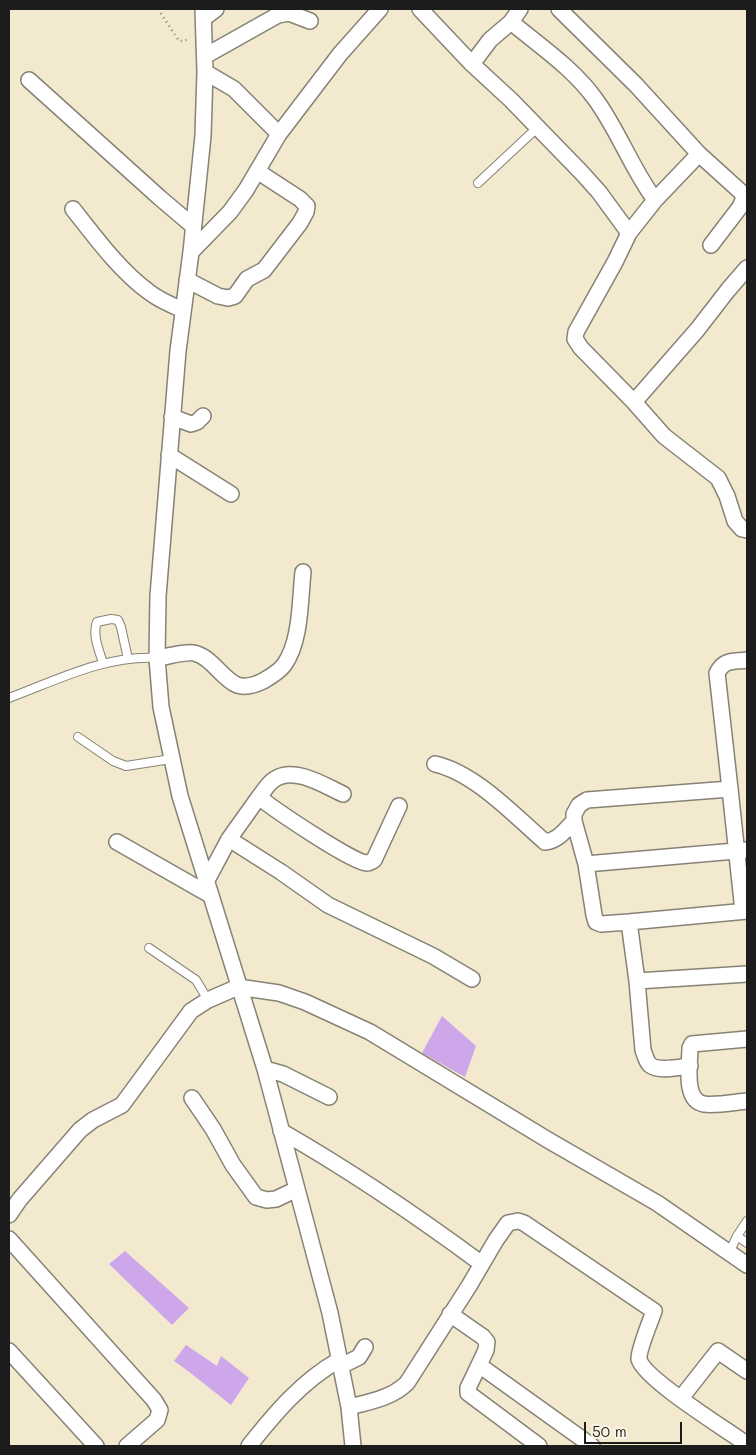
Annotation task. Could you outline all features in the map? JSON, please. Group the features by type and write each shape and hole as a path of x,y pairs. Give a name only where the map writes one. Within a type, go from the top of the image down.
{"street":[{"path":"191,252 230,212 246,190 279,134 340,54 379,9"},
{"path":"420,9 594,186 629,233"},
{"path":"472,64 490,40 511,22 520,9"},
{"path":"559,9 636,85 699,154 741,192 744,198 740,207 711,244"},
{"path":"205,56 278,15 289,13 310,22"},
{"path":"207,16 203,136 172,417 158,596 157,658 161,707 180,796 265,1070 330,1313 349,1407 353,1446"},
{"path":"511,22 552,55 591,93 619,136 639,176 655,200"},
{"path":"206,72 234,88 279,134"},
{"path":"29,80 193,226"},
{"path":"699,154 655,200 629,233 576,332 575,339 581,348 634,402 664,436 718,478 727,496 735,521 742,529 747,530"},
{"path":"188,280 218,296 228,298 235,296 247,280 264,270 300,223 306,212 306,206 300,199 257,171"},
{"path":"73,208 103,247 147,291 163,302 183,310"},
{"path":"634,402 697,330 747,268"},
{"path":"172,417 191,424 197,422 203,416"},
{"path":"169,455 231,494"},
{"path":"157,658 195,653 202,656 228,679 247,687 271,676 284,666 294,644 302,572"},
{"path":"730,789 587,800 579,805 574,814 574,821 586,864 596,922 602,924 745,911 742,851 730,789 717,673 720,666 725,662 747,660"},
{"path":"435,764 454,770 475,784 544,842 552,842 574,821"},
{"path":"208,889 229,839 259,797 275,779 285,774 300,776 343,794"},
{"path":"259,797 271,807 312,833 366,863 374,860 399,806"},
{"path":"229,839 282,872 328,905 433,956 472,979"},
{"path":"116,842 208,889"},
{"path":"586,864 742,851"},
{"path":"629,922 638,981 643,1050 647,1061 651,1066 658,1068 690,1066"},
{"path":"638,981 747,974"},
{"path":"9,1215 20,1199 80,1130 93,1120 122,1105 191,1012 208,1000 238,987 279,993 370,1032 548,1140 657,1203 747,1266"},
{"path":"747,1039 692,1044 690,1048 690,1089 694,1099 703,1104 747,1101"},
{"path":"265,1070 283,1074 328,1097"},
{"path":"192,1098 256,1197 267,1200 296,1189"},
{"path":"281,1130 385,1194 421,1218 482,1264"},
{"path":"349,1407 377,1400 400,1390 407,1383 496,1240 508,1223 518,1221 524,1223 654,1311 640,1351 639,1360 661,1384 747,1443"},
{"path":"9,1239 154,1400 160,1410 157,1420 127,1446"},
{"path":"450,1314 483,1337 487,1342 486,1350 468,1388 468,1393 539,1446"},
{"path":"249,1446 287,1401 330,1365 359,1357 365,1347"},
{"path":"9,1351 96,1446"},
{"path":"681,1398 718,1351 747,1371"},
{"path":"479,1365 592,1446"}],"lane":[{"path":"478,182 538,127"},
{"path":"103,663 95,633 96,626 97,622 111,619 118,620 122,627 128,659"},
{"path":"9,698 103,663 128,659 157,658"},
{"path":"78,738 113,761 126,766 171,759"},
{"path":"149,948 196,980 208,1000"},
{"path":"729,1252 747,1222"},
{"path":"738,1236 747,1243"}],"path":[{"path":"158,9 179,41 184,41 207,16"}],"building":[{"path":"442,1016 476,1046 465,1077 422,1053"},
{"path":"125,1251 189,1308 172,1325 109,1264"},
{"path":"186,1345 217,1366 221,1356 249,1378 231,1405 174,1361"}]}
